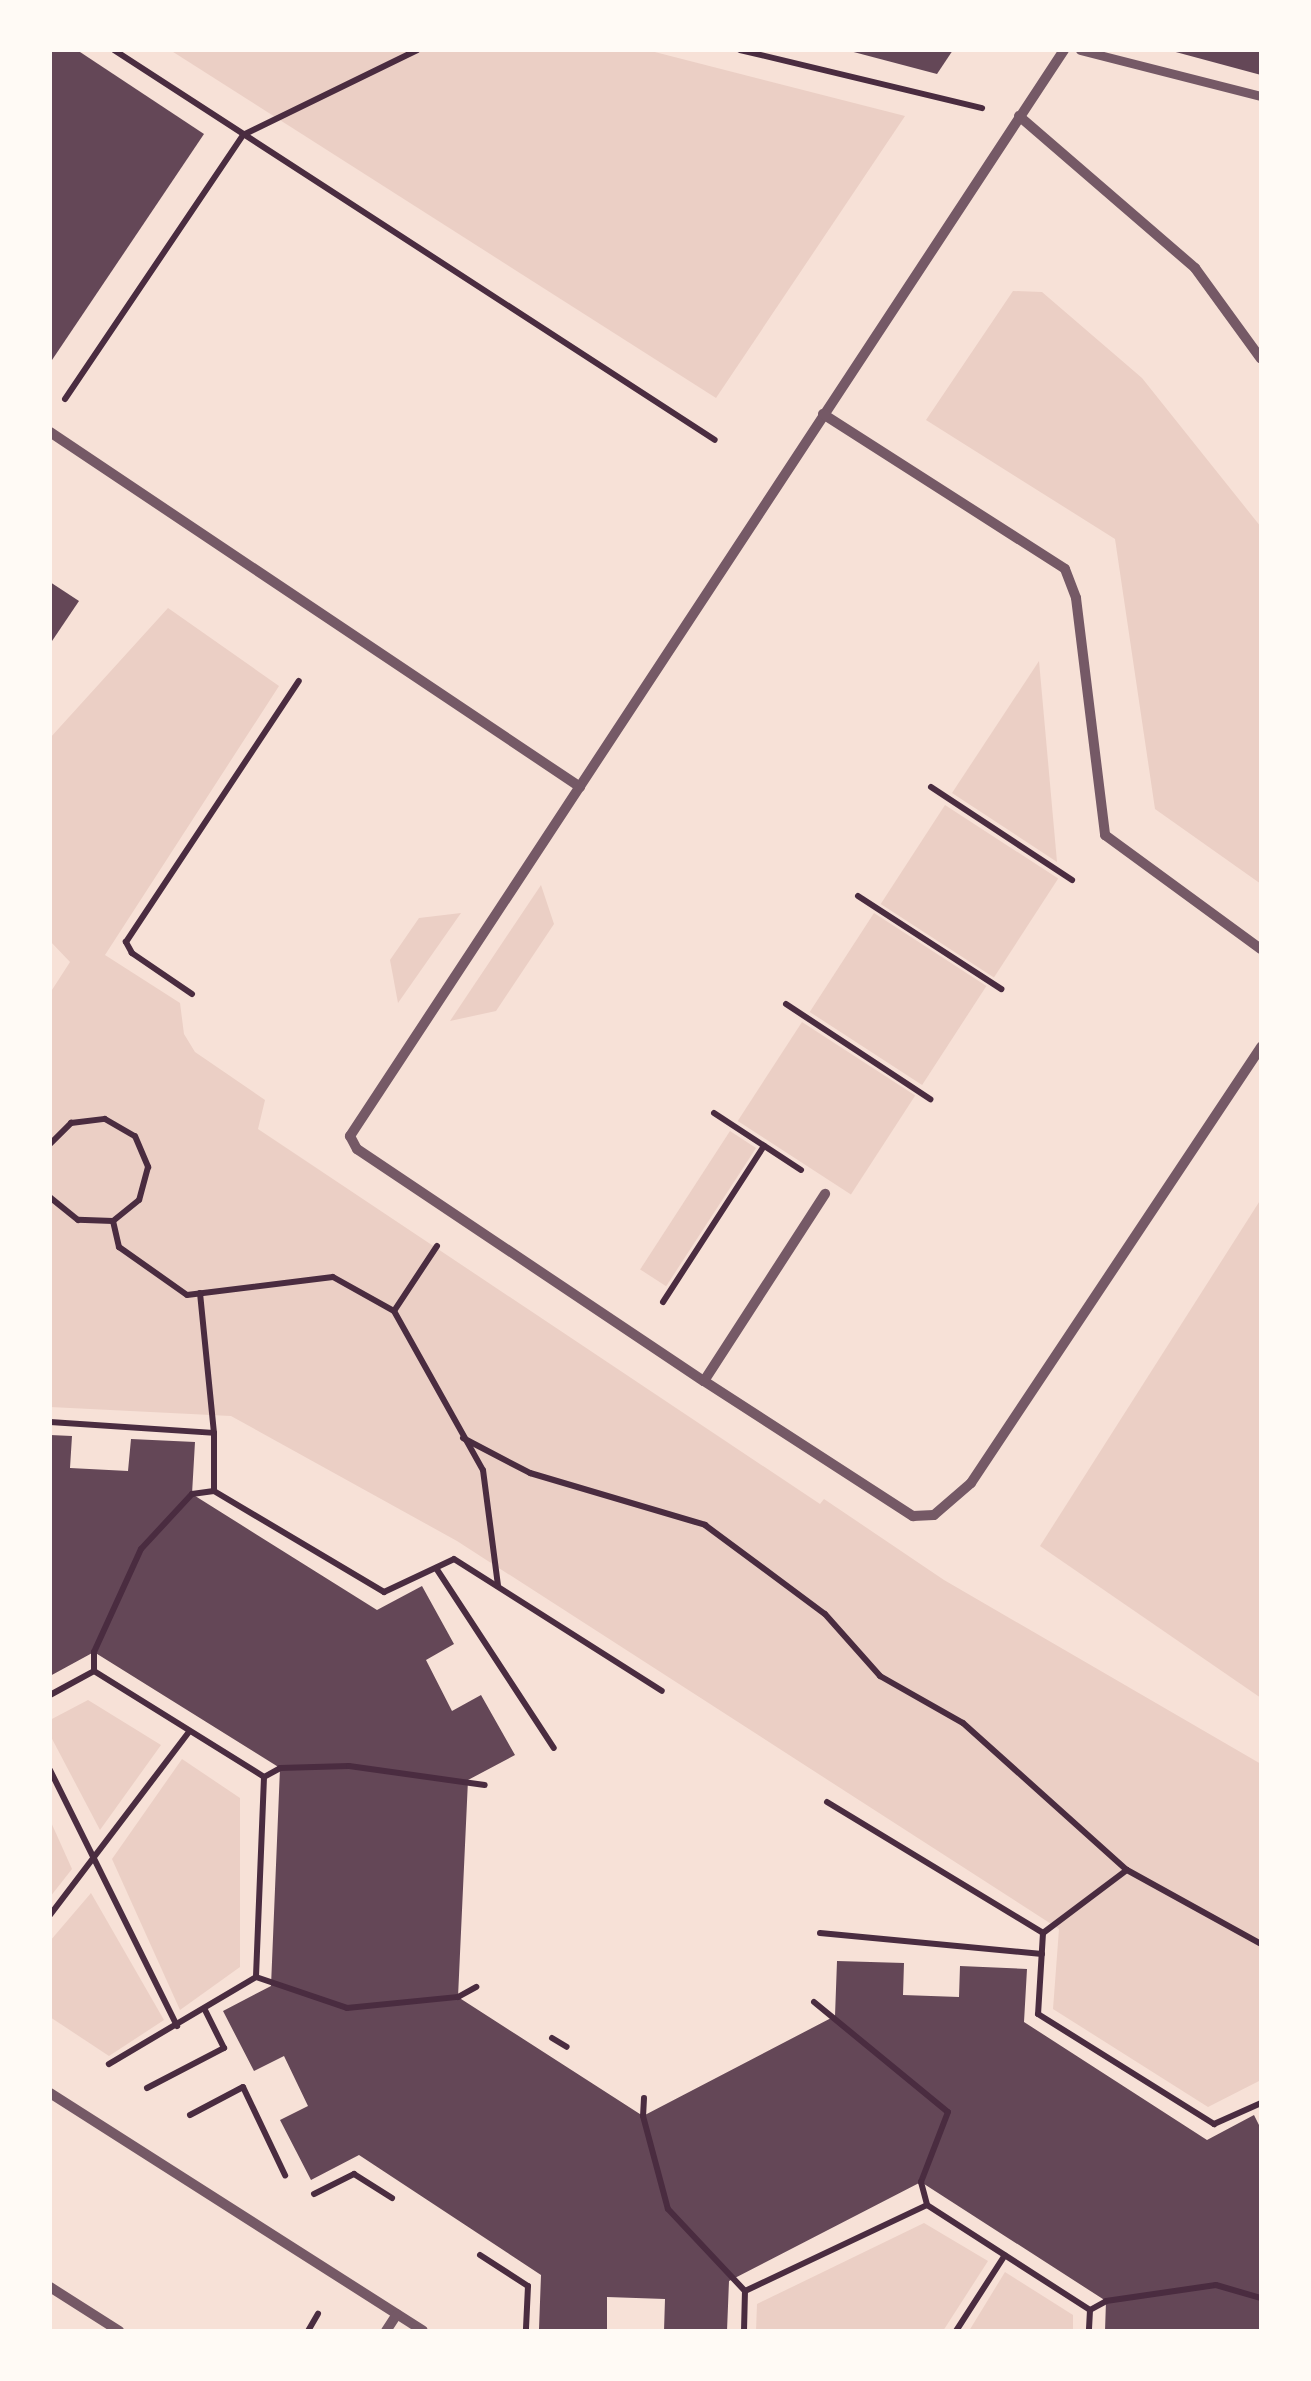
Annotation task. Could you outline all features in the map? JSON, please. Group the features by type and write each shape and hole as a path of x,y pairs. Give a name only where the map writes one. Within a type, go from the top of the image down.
{"street":[{"path":"1064,50 351,1129 357,1149 913,1516 950,1507 1261,1047"},
{"path":"1080,50 1261,96"},
{"path":"1019,116 1195,268 1261,360"},
{"path":"823,414 1066,569 1074,580 1105,835 1261,948"},
{"path":"50,432 580,786"},
{"path":"704,1381 825,1194"},
{"path":"50,2093 423,2331"},
{"path":"50,2287 119,2331"},
{"path":"386,2331 397,2314"}],"path":[{"path":"114,50 714,440"},
{"path":"65,399 243,134 418,50"},
{"path":"740,50 1019,116"},
{"path":"192,994 127,948 298,681"},
{"path":"931,788 1072,880"},
{"path":"858,896 1001,989"},
{"path":"786,1004 930,1099"},
{"path":"714,1112 813,1178"},
{"path":"50,1144 71,1124 88,1118 121,1124 144,1150 146,1184 128,1213 112,1220 78,1220 50,1198"},
{"path":"663,1302 764,1146"},
{"path":"112,1220 119,1248 186,1295 333,1277 394,1311 483,1470 498,1587"},
{"path":"394,1311 440,1241"},
{"path":"200,1293 214,1433 214,1491"},
{"path":"50,1422 214,1433"},
{"path":"463,1438 530,1473 705,1525 826,1614 880,1676 963,1723 1128,1870 1261,1944"},
{"path":"94,1671 94,1652 140,1549 192,1494 214,1491 384,1592 454,1559 662,1691"},
{"path":"436,1568 554,1748"},
{"path":"50,1694 94,1671"},
{"path":"94,1671 264,1777"},
{"path":"50,1915 189,1732"},
{"path":"264,1777 280,1768 349,1766 485,1785"},
{"path":"50,1770 177,2026"},
{"path":"256,1977 264,1777"},
{"path":"828,1802 1042,1933"},
{"path":"1042,1933 1128,1870"},
{"path":"820,1933 1042,1954"},
{"path":"1042,1933 1038,2014 1214,2124 1261,2103"},
{"path":"256,1977 346,2008 458,1998 476,1987"},
{"path":"109,2064 256,1977"},
{"path":"814,2002 948,2112 921,2182 927,2205 1090,2310"},
{"path":"147,2088 224,2048 204,2010"},
{"path":"552,2038 567,2048"},
{"path":"190,2116 243,2087 284,2175"},
{"path":"644,2098 643,2116 668,2209 745,2291 744,2331"},
{"path":"314,2194 354,2174 392,2198"},
{"path":"745,2291 927,2205"},
{"path":"480,2255 528,2286 526,2329"},
{"path":"956,2331 1006,2255"},
{"path":"1090,2310 1106,2301 1216,2285 1261,2298"},
{"path":"1088,2331 1090,2310"},
{"path":"308,2331 318,2314"}],"shaded area":[{"path":"170,50 647,50 905,116 716,398"},
{"path":"1013,291 1042,292 1142,378 1261,527 1261,884 1155,809 1115,539 926,420"},
{"path":"168,608 279,686 105,955 180,1003 184,1034 195,1052 265,1100 258,1129 820,1504 824,1499 944,1580 1261,1764 1261,2080 1208,2107 1053,2009 1059,1929 457,1541 231,1416 50,1407 50,993 70,962 50,941 50,738"},
{"path":"1039,661 1057,862 952,793"},
{"path":"945,805 1058,879 994,977 881,904"},
{"path":"541,885 554,924 496,1011 450,1021"},
{"path":"461,913 398,1003 390,960 419,918"},
{"path":"874,913 986,986 922,1085 810,1012"},
{"path":"802,1022 915,1096 851,1194 738,1121"},
{"path":"730,1131 756,1148 666,1286 640,1269"},
{"path":"1261,1199 1261,1698 1040,1546"},
{"path":"88,1700 161,1745 100,1830 50,1735 50,1720"},
{"path":"182,1759 240,1798 240,1967 180,2010 112,1859"},
{"path":"50,1820 72,1869 50,1897"},
{"path":"91,1893 164,2020 109,2056 50,2017 50,1941"},
{"path":"924,2223 988,2261 943,2331 756,2331 757,2304"},
{"path":"1005,2272 1073,2315 1073,2331 969,2331"}],"building":[{"path":"50,50 77,50 204,134 50,363"},
{"path":"846,50 953,50 937,74"},
{"path":"1261,50 1261,75 1172,51"},
{"path":"50,582 79,601 50,644"},
{"path":"50,1435 72,1436 70,1468 128,1471 131,1439 195,1442 192,1494 377,1610 422,1586 454,1644 426,1660 452,1711 481,1695 515,1755 468,1780 458,1997 643,2116 835,2016 837,1961 904,1963 903,1995 959,1997 960,1966 1027,1969 1024,2022 1207,2140 1254,2115 1261,2129 1261,2331 1105,2331 1106,2301 921,2182 729,2281 727,2331 664,2331 665,2299 607,2297 607,2331 539,2329 541,2275 359,2155 311,2180 280,2120 308,2106 284,2056 254,2071 223,2011 271,1986 280,1768 94,1652 50,1676"}]}
